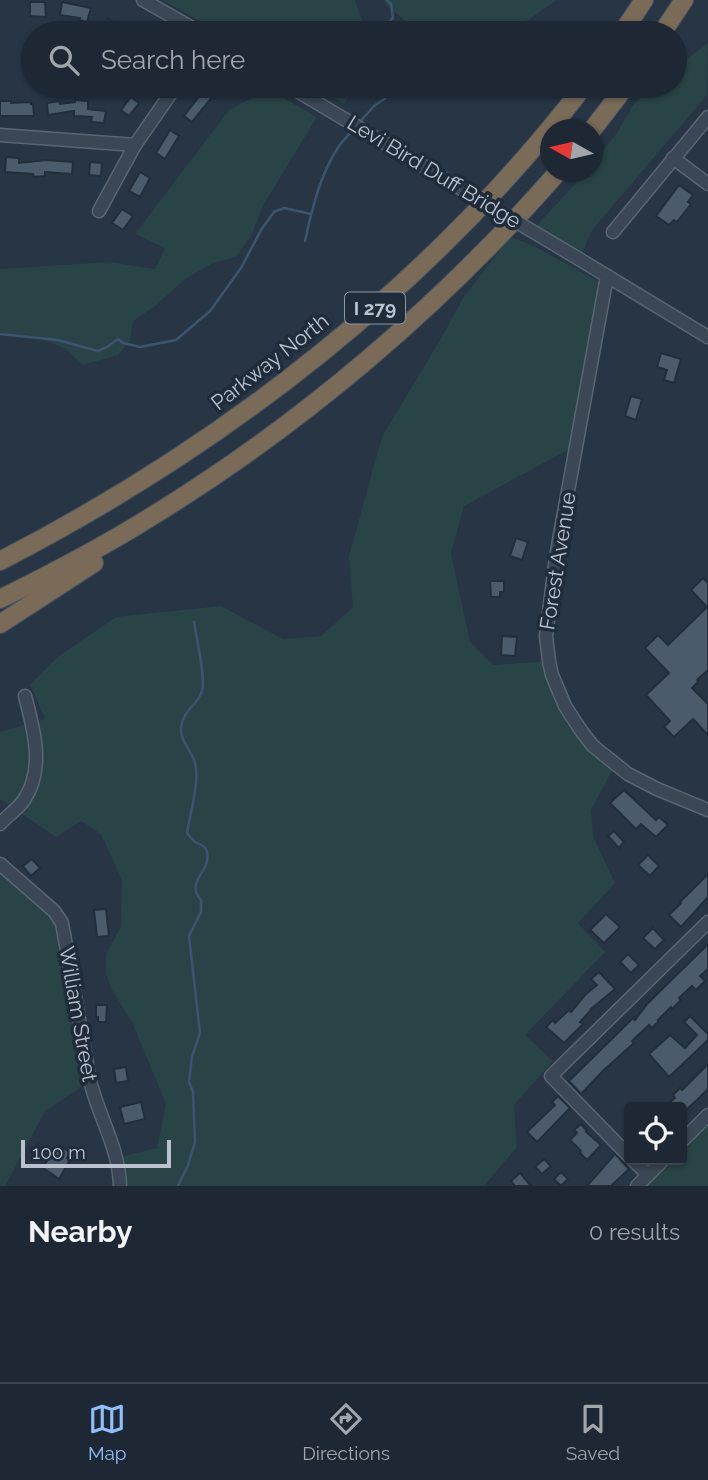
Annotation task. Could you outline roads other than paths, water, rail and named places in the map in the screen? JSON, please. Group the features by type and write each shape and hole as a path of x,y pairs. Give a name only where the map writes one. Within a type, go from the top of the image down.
{"highway":[{"path":"630,21 644,0"},
{"path":"670,21 684,0"},
{"name":"Parkway North","path":"0,561 95,510 188,452 311,362 382,302 458,229 529,155 574,98"},
{"path":"601,119 617,98"},
{"name":"I 279","path":"0,600 149,518 233,463 298,415 410,322 489,246 549,182"},
{"path":"0,624 197,498 236,469 298,415"}],"street":[{"path":"151,2 182,21"},
{"path":"99,211 135,145 168,98"},
{"name":"Levi Bird Duff Bridge","path":"309,98 708,337"},
{"path":"613,232 708,117"},
{"path":"0,135 135,145"},
{"path":"673,158 708,184"},
{"name":"Forest Avenue","path":"607,276 556,557 546,636 549,661 565,706 593,746 628,774 708,810"},
{"path":"0,824 22,802 31,788 35,768 34,732 24,696"},
{"name":"William Street","path":"0,864 54,911 62,923 90,1081 117,1158 120,1186"},
{"path":"624,1151 551,1076 708,922"},
{"path":"687,1137 708,1115"},
{"path":"638,1165 648,1175"},
{"path":"637,1186 658,1165"}],"waterway":[{"path":"387,0 391,4 393,18 390,21"},
{"path":"358,124 374,106 386,98"},
{"path":"305,241 327,168 339,146 354,129"},
{"path":"0,334 58,340 98,351 118,339 140,347 176,340 210,311 241,268 274,212 284,208 311,214"},
{"path":"178,1186 195,1142 193,1092 189,1082 192,1057 200,1033 189,936 201,912 201,900 195,887 207,859 205,848 187,833 196,770 181,733 184,716 200,696 203,685 194,622"}]}
